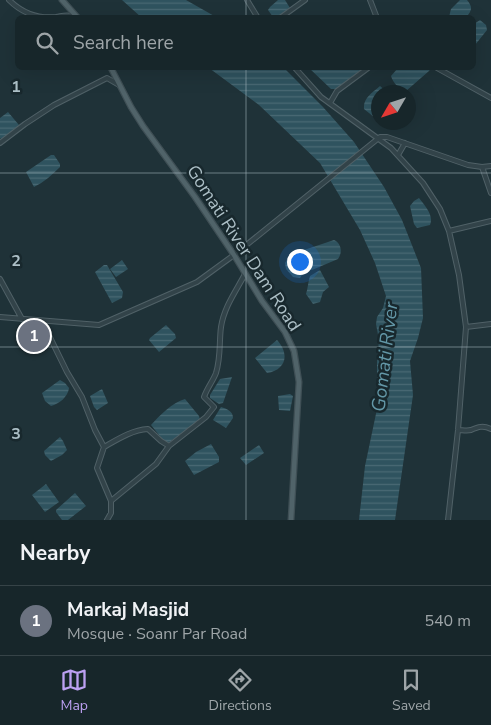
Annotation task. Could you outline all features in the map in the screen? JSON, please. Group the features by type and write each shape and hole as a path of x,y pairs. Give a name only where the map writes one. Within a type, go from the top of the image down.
{"main road":[{"path":"62,0 75,15"},
{"name":"Gomati River Dam Road","path":"112,70 143,126 178,172 234,255 262,301 285,332 297,362 299,409 291,520"}],"street":[{"path":"9,0 20,10 31,15"},
{"path":"247,0 256,15"},
{"path":"284,15 305,0"},
{"path":"370,0 376,15"},
{"path":"297,70 314,90 385,142 398,155 432,196 449,231 459,275 466,328 458,430 448,520"},
{"path":"330,103 337,91 365,70"},
{"path":"441,70 491,98"},
{"path":"0,143 54,105 107,78 121,86"},
{"path":"0,317 90,325 103,324 175,290 197,282 234,255 377,138 387,137 405,142 460,163 482,167 491,166"},
{"path":"398,155 405,142"},
{"path":"482,167 491,193"},
{"path":"449,231 491,221"},
{"path":"110,501 156,464 169,446 206,417 214,408 204,397 218,366 221,327 224,316 232,296 245,274"},
{"path":"0,279 22,319"},
{"path":"42,321 82,398 104,447"},
{"path":"466,328 491,324"},
{"path":"458,430 469,431 482,426 491,429"},
{"path":"107,520 111,513 110,501 97,468 104,447 129,434 148,429 169,446"}],"water":[{"path":"122,0 186,0 212,15 139,15"},
{"path":"278,0 285,0 290,8 281,15 272,15 268,10"},
{"path":"460,0 467,0 471,7 468,15 450,15 451,9"},
{"path":"480,20 486,25 487,30 476,44 476,23"},
{"name":"Gomati River","path":"212,70 286,70 354,142 384,187 402,220 421,268 423,318 410,361 413,395 395,520 359,520 365,466 377,409 379,340 376,324 386,296 375,263 360,230 320,163 259,105"},
{"path":"311,70 362,70 337,89 331,89"},
{"path":"396,70 430,70 413,85 397,85 391,76"},
{"path":"371,94 371,115 364,109 365,102"},
{"path":"8,112 19,125 2,140 0,138 0,118"},
{"path":"51,155 54,155 60,167 34,187 26,172"},
{"path":"419,198 428,211 431,221 430,225 417,228 414,224 410,206"},
{"path":"334,240 341,248 338,259 312,270 309,269 302,254 304,250"},
{"path":"294,254 299,257 304,272 300,278 293,277 286,269 285,263 289,256"},
{"path":"122,260 128,269 116,277 110,269"},
{"path":"104,265 107,265 123,292 122,298 112,303 95,272"},
{"path":"320,270 329,287 323,292 320,302 313,304 306,294 310,276"},
{"path":"166,325 175,334 176,338 159,352 149,340"},
{"path":"277,340 284,351 284,361 278,369 267,373 255,358"},
{"path":"232,377 223,403 219,404 210,398 220,379"},
{"path":"60,380 69,388 67,394 63,400 51,406 45,401 42,393"},
{"path":"102,389 108,403 97,410 90,396"},
{"path":"290,394 293,396 290,411 279,410 278,396"},
{"path":"185,399 199,416 200,420 168,443 163,440 151,425 171,406"},
{"path":"221,407 229,411 233,416 226,428 213,420"},
{"path":"60,437 67,450 51,461 44,451"},
{"path":"211,444 219,457 219,462 194,475 185,461 196,452"},
{"path":"259,445 264,453 246,465 240,458"},
{"path":"46,484 59,502 45,512 32,495"},
{"path":"75,493 86,506 68,520 62,520 56,510"}],"place":[{"name":"Markaj Masjid","path":"34,336"}]}
